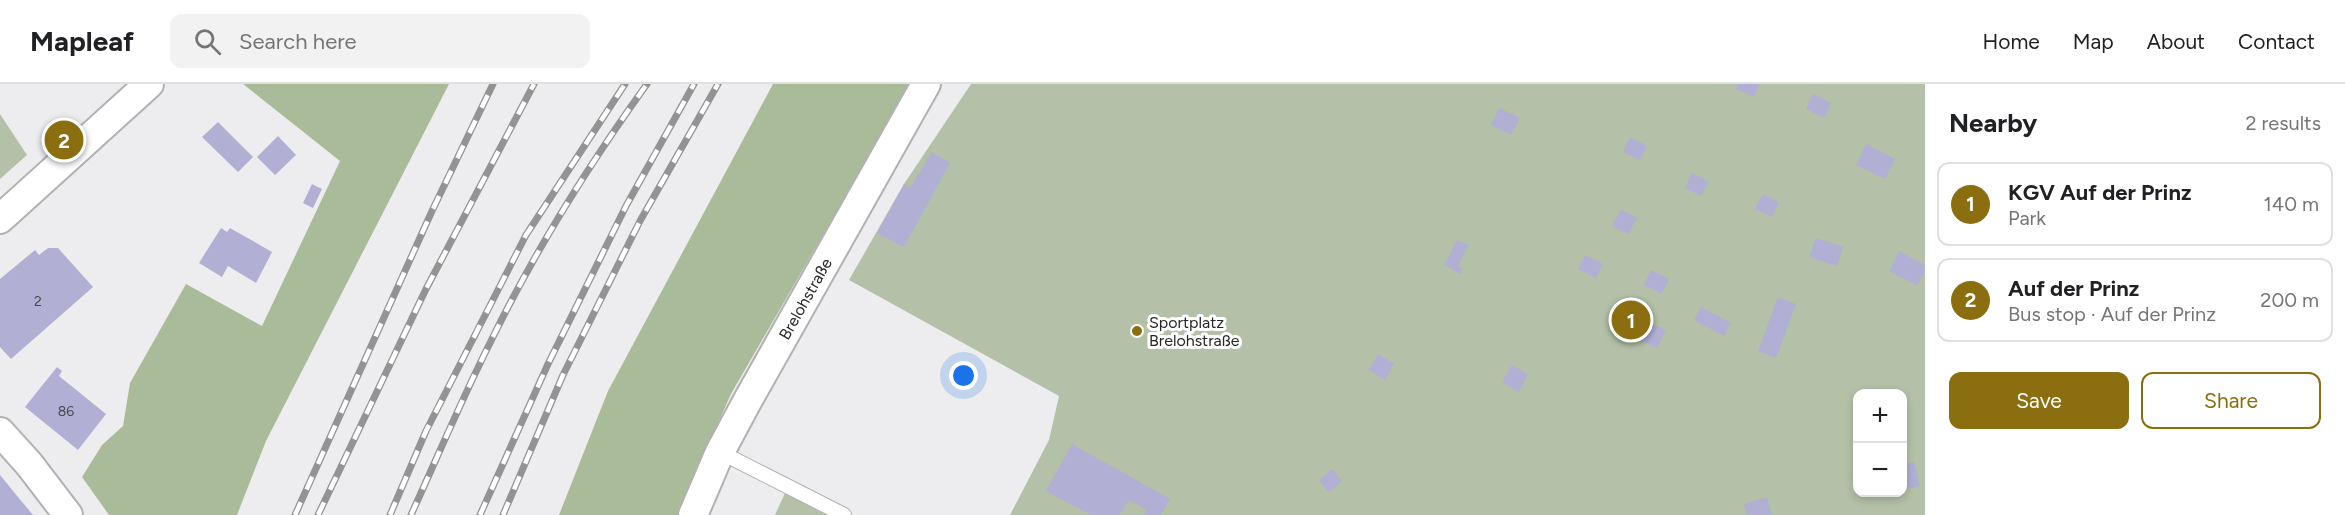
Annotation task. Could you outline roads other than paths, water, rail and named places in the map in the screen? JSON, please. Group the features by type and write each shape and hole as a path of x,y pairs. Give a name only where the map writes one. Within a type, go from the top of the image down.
{"street":[{"path":"0,219 149,84"},
{"name":"Brelohstraße","path":"693,515 720,452 832,248 926,84"},
{"path":"0,432 29,464 68,515"}],"lane":[{"path":"720,452 844,515"}],"railway":[{"path":"295,515 432,211 493,84"},
{"path":"318,515 426,289 534,84"},
{"path":"390,515 426,431 526,235 625,84"},
{"path":"411,515 459,408 524,277 583,179 647,84"},
{"path":"480,515 548,364 626,206 694,84"},
{"path":"503,515 563,375 640,221 718,84"}],"place":[{"name":"Auf der Prinz","path":"64,140"},
{"name":"KGV Auf der Prinz","path":"1631,320"},
{"name":"Sportplatz Brelohstraße","path":"1137,331"}]}
